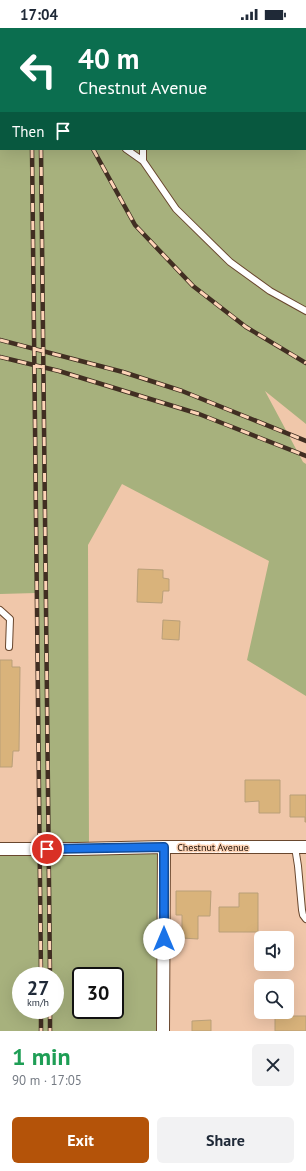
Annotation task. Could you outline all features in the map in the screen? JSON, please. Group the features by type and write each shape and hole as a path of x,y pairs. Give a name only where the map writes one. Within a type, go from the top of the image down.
{"street":[{"path":"163,1031 164,847"},
{"name":"Chestnut Avenue","path":"0,849 300,847"}],"lane":[{"path":"127,150 143,161 176,209 230,262 270,291 306,311"},
{"path":"143,150 143,161"},
{"path":"0,610 10,619 10,647"},
{"path":"300,847 298,866 302,910 306,919"}],"green space":[{"path":"0,150 306,150 306,424 265,391 303,462 306,464 306,696 247,660 269,561 122,484 88,545 89,849 164,847 163,1031 0,1031 0,849 39,848 36,593 0,594"}],"building":[{"path":"138,569 163,570 163,578 169,579 169,591 163,591 162,603 137,602"},
{"path":"163,620 180,621 179,640 162,639"},
{"path":"0,660 12,660 12,667 20,667 19,751 13,751 12,767 0,767"},
{"path":"245,780 280,780 280,813 259,813 259,801 245,802"},
{"path":"290,795 306,795 306,822 305,817 290,817"},
{"path":"176,891 211,891 210,916 198,916 198,939 182,938 182,915 176,915"},
{"path":"239,893 258,893 258,931 219,932 219,907 239,907"},
{"path":"294,1016 306,1016 306,1031 275,1031 275,1019 294,1019"},
{"path":"211,1020 211,1031 192,1031 192,1021"}],"railway":[{"path":"32,150 41,967"},
{"path":"41,150 50,967"},
{"path":"94,150 135,225 193,286 246,327 306,363"},
{"path":"0,340 123,372 182,391 306,441"},
{"path":"0,357 59,371 199,414 306,456"},
{"path":"41,1019 41,1031"},
{"path":"50,1019 50,1031"}],"route":[{"path":"47,849 164,847 164,939"}]}
